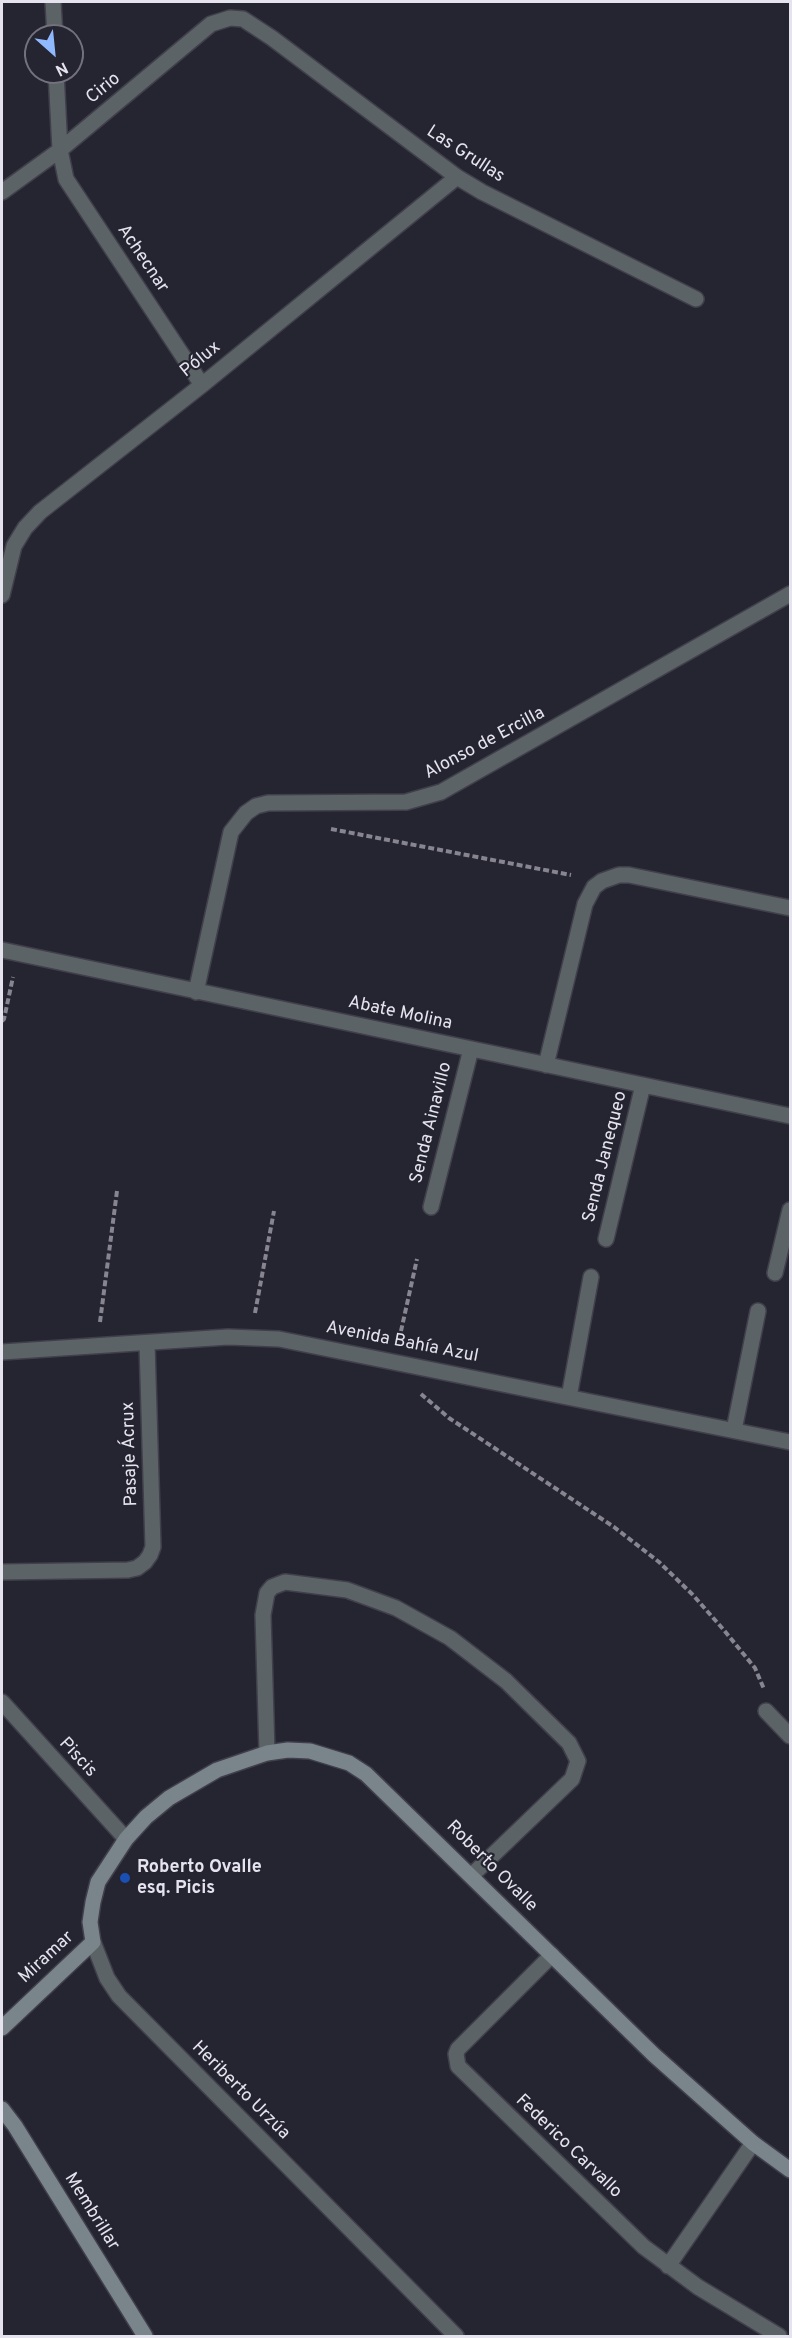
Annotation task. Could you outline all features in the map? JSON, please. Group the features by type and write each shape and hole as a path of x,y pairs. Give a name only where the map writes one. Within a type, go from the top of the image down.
{"street":[{"path":"53,2 54,24"},
{"name":"Cirio","path":"2,192 60,150 211,24 230,18"},
{"name":"Las Grullas","path":"230,18 243,19 272,38 457,177 696,299"},
{"name":"Achecnar","path":"57,84 60,150 63,169 72,189 202,385"},
{"name":"Pólux","path":"2,595 14,546 25,528 40,512 202,385 457,177"},
{"name":"Alonso de Ercilla","path":"196,992 229,837 237,822 246,813 268,803 406,802 441,792 790,594"},
{"path":"546,1065 585,904 594,887 602,881 610,877 629,875 790,908"},
{"name":"Abate Molina","path":"2,950 790,1116"},
{"name":"Senda Ainavillo","path":"431,1207 471,1049"},
{"name":"Senda Janequeo","path":"606,1239 644,1085"},
{"path":"775,1273 790,1210"},
{"path":"569,1396 591,1277"},
{"path":"734,1430 758,1311"},
{"name":"Avenida Bahía Azul","path":"2,1352 250,1337 279,1339 790,1442"},
{"name":"Pasaje Ácrux","path":"2,1572 128,1570 145,1562 153,1547 147,1343"},
{"path":"267,1753 262,1615 267,1593 272,1587 285,1582 347,1590 396,1608 450,1638 506,1681 569,1743 578,1761 572,1779 472,1875"},
{"name":"Piscis","path":"2,1702 126,1839"},
{"path":"766,1711 790,1736"},
{"name":"Roberto Ovalle","path":"126,1839 146,1817 194,1782 242,1760 288,1750 310,1751 349,1763 381,1786 654,2055 753,2143 790,2170"},
{"name":"Heriberto Urzúa","path":"126,1839 98,1882 90,1922 93,1942 107,1978 119,1996 456,2337"},
{"name":"Miramar","path":"2,2028 93,1942"},
{"name":"Federico Carvallo","path":"552,1954 458,2049 456,2054 458,2066 621,2227 668,2266 698,2287 779,2337"},
{"name":"Membrillar","path":"2,2109 15,2126 145,2337"},
{"path":"668,2266 753,2143"}],"path":[{"path":"326,828 602,881"},
{"path":"2,1021 18,953"},
{"path":"97,1347 117,1191"},
{"path":"250,1337 274,1211"},
{"path":"417,1259 394,1361 411,1384 450,1418 614,1527 659,1562 692,1594 755,1668 763,1684 766,1711"}],"place":[{"name":"Roberto Ovalle esq. Picis","path":"125,1878"}]}
